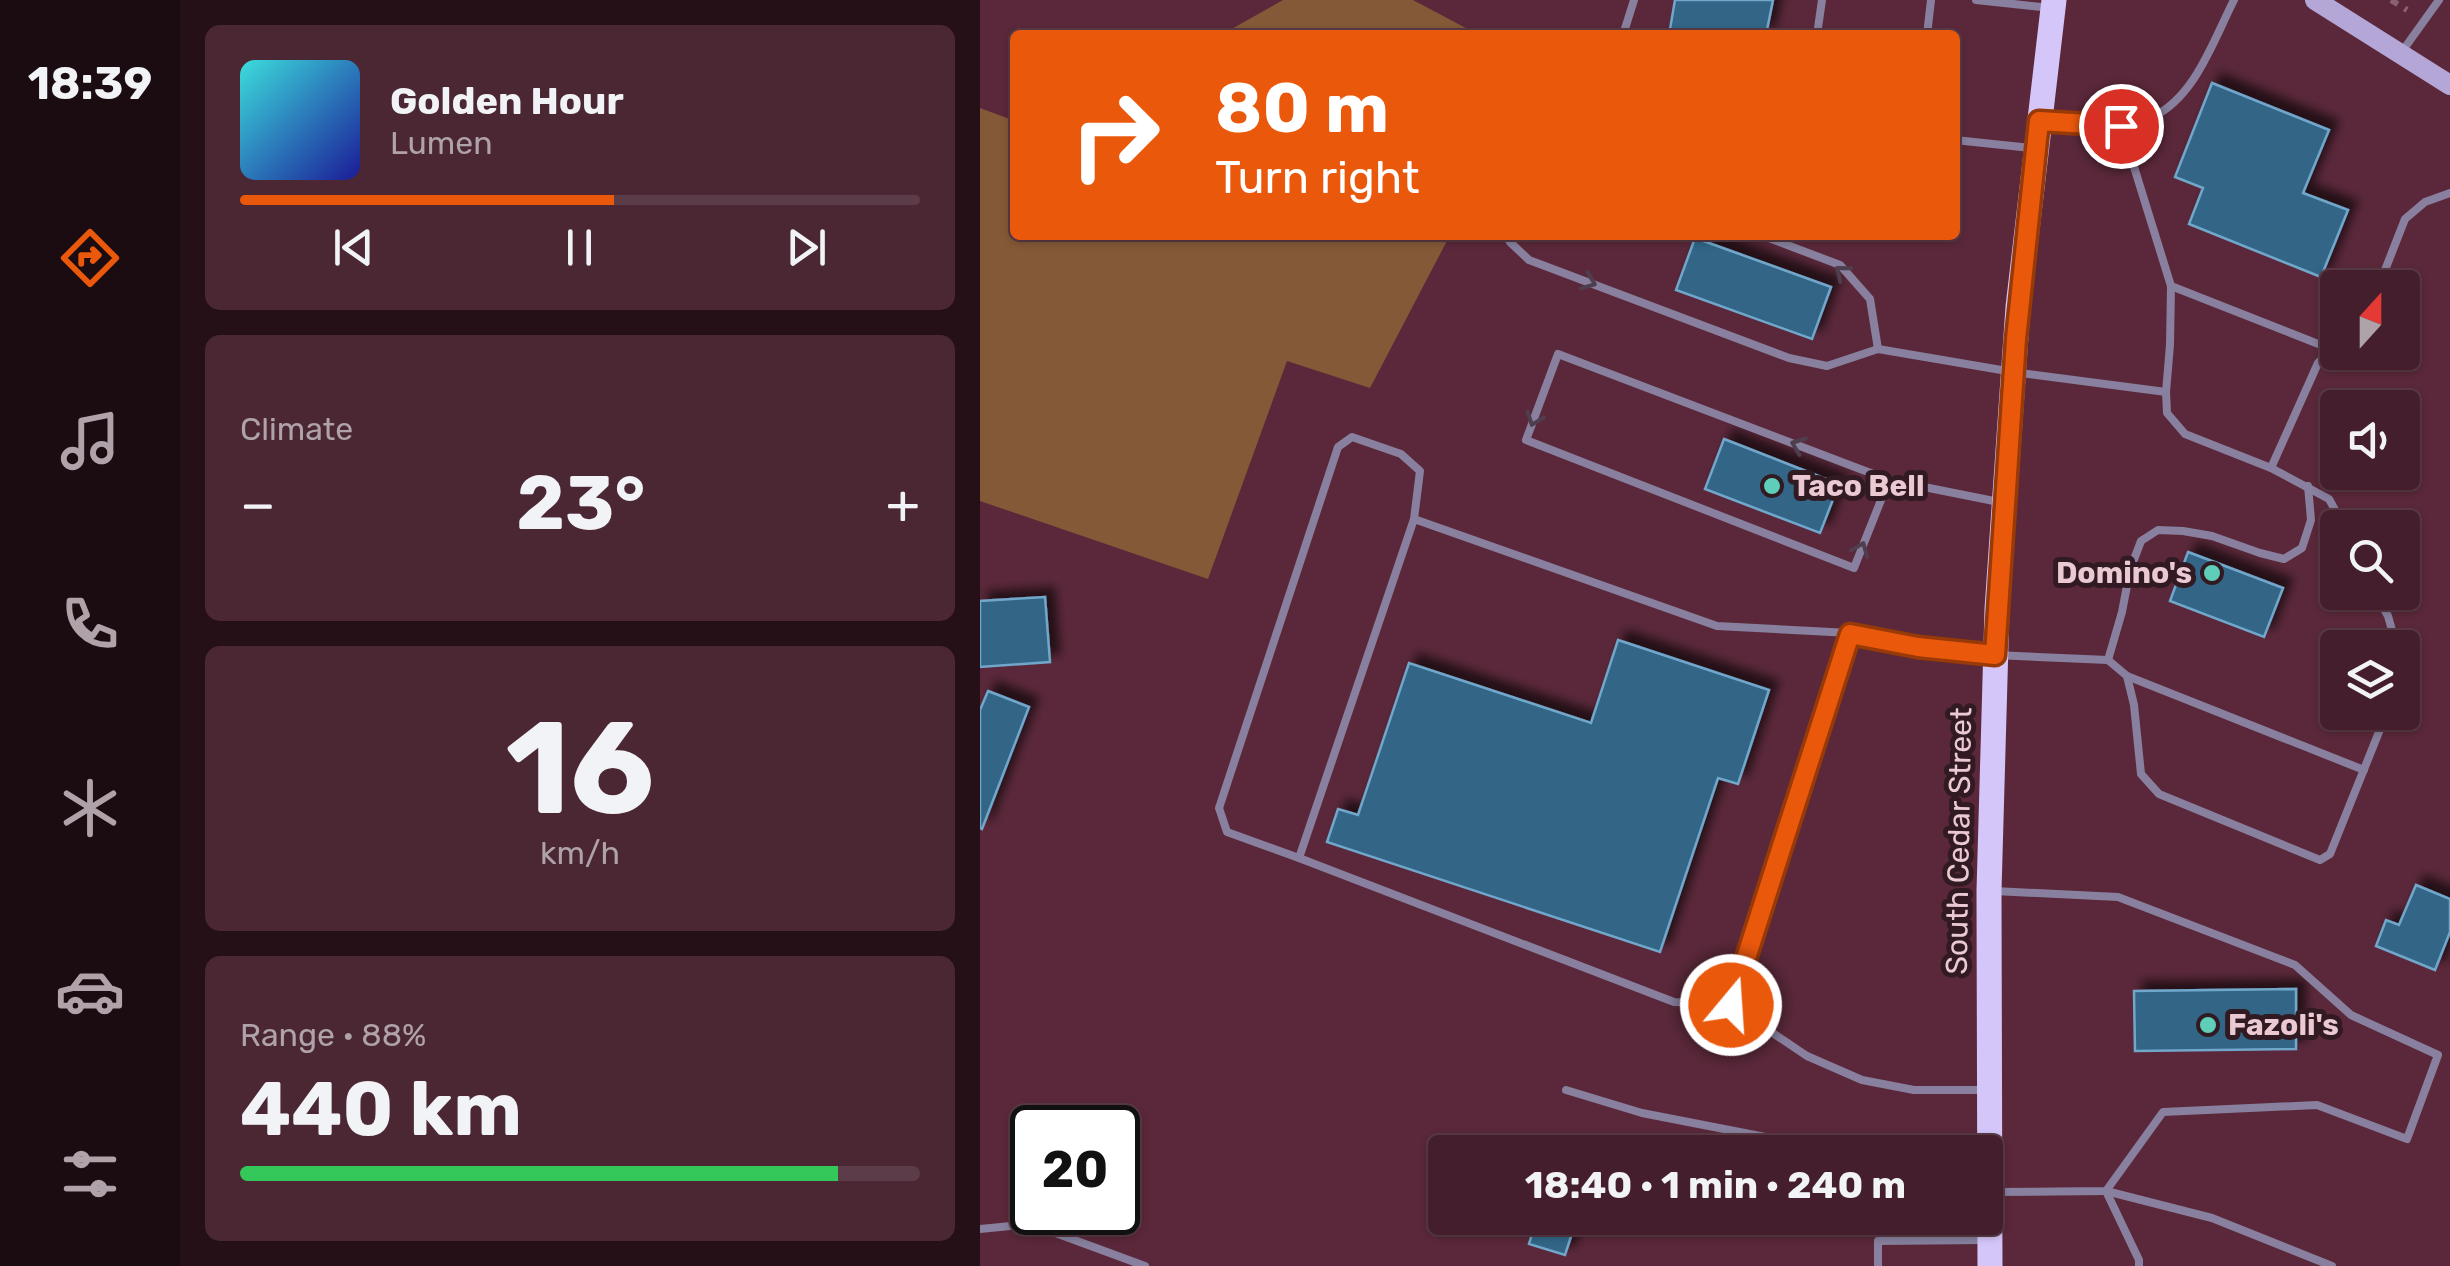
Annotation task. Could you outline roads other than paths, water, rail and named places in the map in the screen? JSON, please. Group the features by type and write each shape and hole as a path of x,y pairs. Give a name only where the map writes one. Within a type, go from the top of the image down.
{"main road":[{"name":"South Cedar Street","path":"1988,1135 1989,891 2003,503 2013,372 2053,4"},
{"name":"South Cedar Street","path":"1990,1235 1990,1266"}],"street":[{"path":"2320,1 2450,85"}],"lane":[{"path":"1624,30 1634,0"},
{"path":"1818,30 1822,0"},
{"path":"1928,30 1931,0"},
{"path":"1976,0 2053,4"},
{"path":"2039,121 2121,126 2154,116 2183,94 2234,0"},
{"path":"2400,54 2439,0"},
{"path":"2121,126 2171,286 2167,413 2186,434 2308,486 2329,498 2335,510"},
{"path":"1960,140 2036,148"},
{"path":"2385,270 2405,219 2425,202 2450,194"},
{"path":"1509,240 1529,260 1789,358 1827,366 1878,349 2166,392"},
{"path":"1775,240 1840,265 1870,299 1878,349"},
{"path":"2171,286 2320,340"},
{"path":"1888,480 1854,568 1526,440 1558,354 1888,480 2003,503"},
{"path":"2270,468 2320,361"},
{"path":"1299,858 1414,519 1420,471 1400,454 1352,437 1338,447 1218,808 1227,832 1674,1002 1731,1005 1807,1056 1862,1080 1914,1090 1989,1090"},
{"path":"2108,660 2141,541 2158,530 2182,531 2212,536 2284,559 2302,548 2311,520 2308,486"},
{"path":"1414,519 1716,626 1850,634 1918,647 1995,655 2108,660 2127,676 2364,770"},
{"path":"1731,1005 1850,634"},
{"path":"2127,676 2141,774 2160,794 2320,860 2330,854 2380,730"},
{"path":"1989,891 2118,897 2294,965 2351,1016 2438,1055 2407,1139 2316,1105 2163,1112 2106,1191"},
{"path":"1566,1090 1642,1113 1755,1135"},
{"path":"2106,1191 2139,1266"},
{"path":"2003,1192 2106,1191 2212,1218 2332,1266"},
{"path":"980,1229 1030,1224 1145,1266"},
{"path":"1878,1266 1878,1242 1990,1240"}],"place":[{"name":"Taco Bell","path":"1772,486"},
{"name":"Domino's","path":"2212,573"},
{"name":"Fazoli's","path":"2208,1025"}]}
